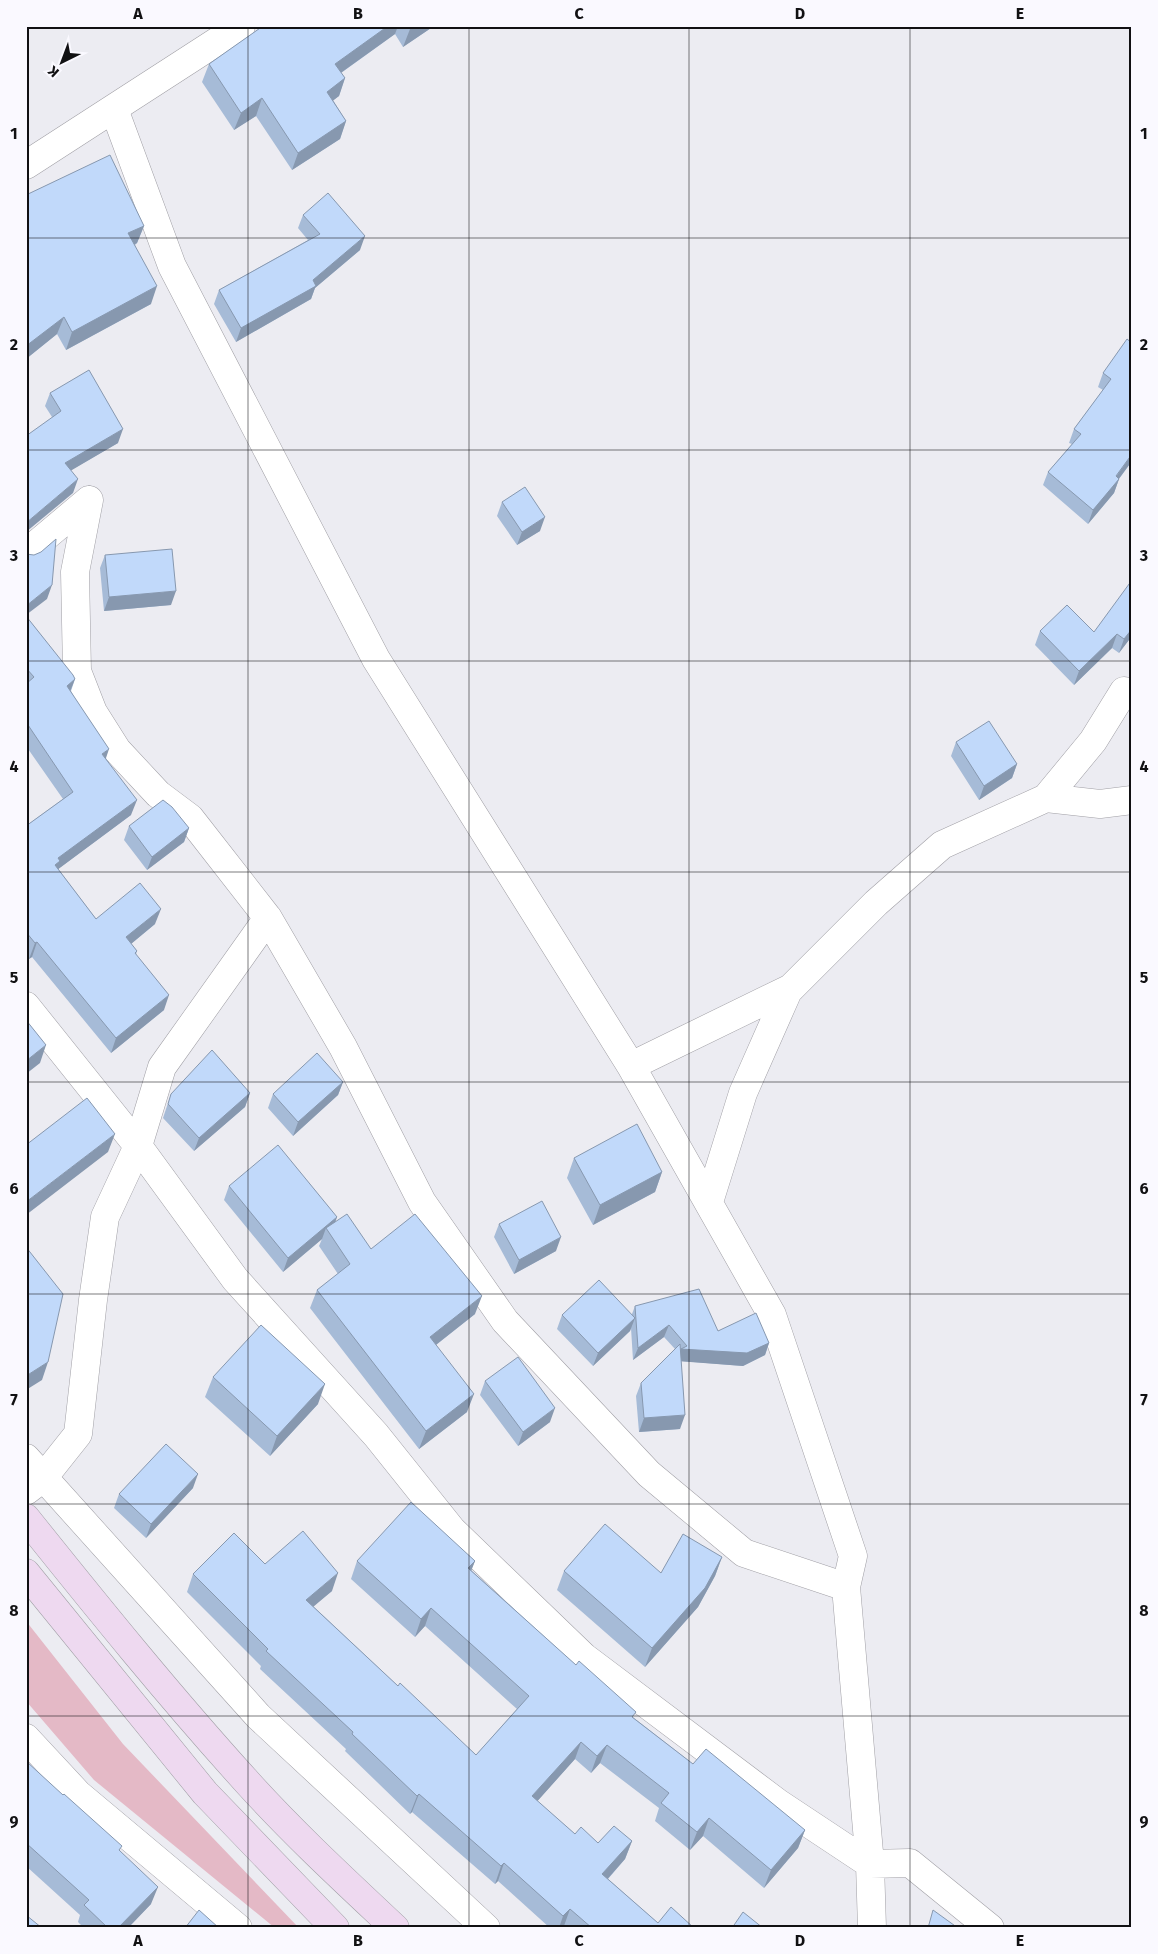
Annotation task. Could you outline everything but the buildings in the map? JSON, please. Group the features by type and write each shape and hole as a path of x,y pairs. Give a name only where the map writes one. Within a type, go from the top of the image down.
{"main road":[{"path":"26,1518 127,1644 248,1783 342,1878 395,1928"},
{"path":"26,1573 205,1793 336,1928"}],"street":[{"path":"26,165 241,26"},
{"path":"114,109 172,266 376,660 631,1066 772,1315 853,1556 846,1586 870,1864 872,1928"},
{"path":"26,553 89,500 75,572 75,601 77,670 93,712 117,750 158,794 190,818 268,918 343,1047 422,1202 505,1321 649,1474 744,1553 846,1586"},
{"path":"631,1066 791,988 876,903 942,845 1046,798 1093,741 1129,691"},
{"path":"1046,798 1100,804 1132,800"},
{"path":"268,918 162,1067 138,1146 105,1217 93,1300 78,1434 32,1476 258,1716 486,1928"},
{"path":"709,1202 743,1093 791,988"},
{"path":"26,1006 138,1146 235,1279 376,1435 459,1537 584,1657 778,1802 870,1864 910,1863 990,1928"},
{"path":"26,1738 78,1794 238,1928"}],"shaded area":[{"path":"26,1621 123,1744 299,1928 275,1928 94,1780 26,1701"}]}
